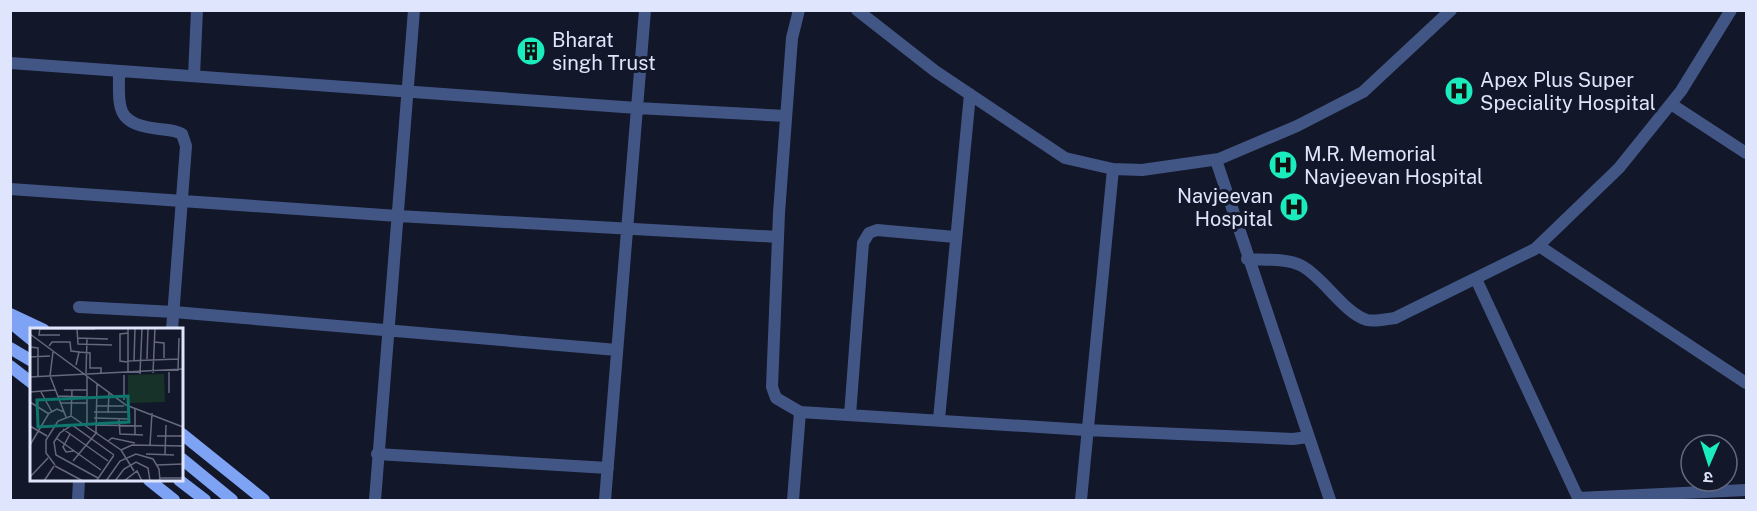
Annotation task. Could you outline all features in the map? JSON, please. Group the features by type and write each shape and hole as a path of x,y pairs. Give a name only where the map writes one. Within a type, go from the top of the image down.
{"main road":[{"path":"10,314 40,328"},
{"path":"10,322 30,338"},
{"path":"10,348 30,360"},
{"path":"10,366 30,381"},
{"path":"183,435 264,501"},
{"path":"183,460 232,501"},
{"path":"150,481 174,501"},
{"path":"180,481 205,501"}],"street":[{"path":"194,76 197,10"},
{"path":"375,501 414,10"},
{"path":"605,501 645,10"},
{"path":"799,10 792,38 778,237 772,387 776,398 800,411 850,416 939,419 1086,430 1293,439 1308,437"},
{"path":"857,10 970,94 1065,158 1113,170 1142,170 1215,159 1297,126 1363,92 1451,10"},
{"path":"1247,259 1299,264 1310,271 1356,314 1367,320 1395,318 1476,279 1539,246 1619,168 1671,104 1731,10"},
{"path":"10,63 637,108 786,116"},
{"path":"119,71 120,111 126,120 138,126 182,134 186,146 172,328"},
{"path":"939,419 970,94"},
{"path":"1671,104 1746,153"},
{"path":"1215,159 1330,501"},
{"path":"1081,501 1086,430 1113,170"},
{"path":"10,189 398,216 778,237"},
{"path":"850,416 862,243 868,233 877,230 955,237"},
{"path":"1539,246 1746,383"},
{"path":"1476,279 1579,500 1746,490"},
{"path":"79,307 174,312 617,350"},
{"path":"793,501 800,411"},
{"path":"377,454 608,468"},
{"path":"78,501 79,481"}],"place":[{"name":"Bharat singh Trust","path":"531,51"},
{"name":"Apex Plus Super Speciality Hospital","path":"1459,91"},
{"name":"M.R. Memorial Navjeevan Hospital","path":"1283,165"},
{"name":"Navjeevan Hospital","path":"1294,207"}]}
